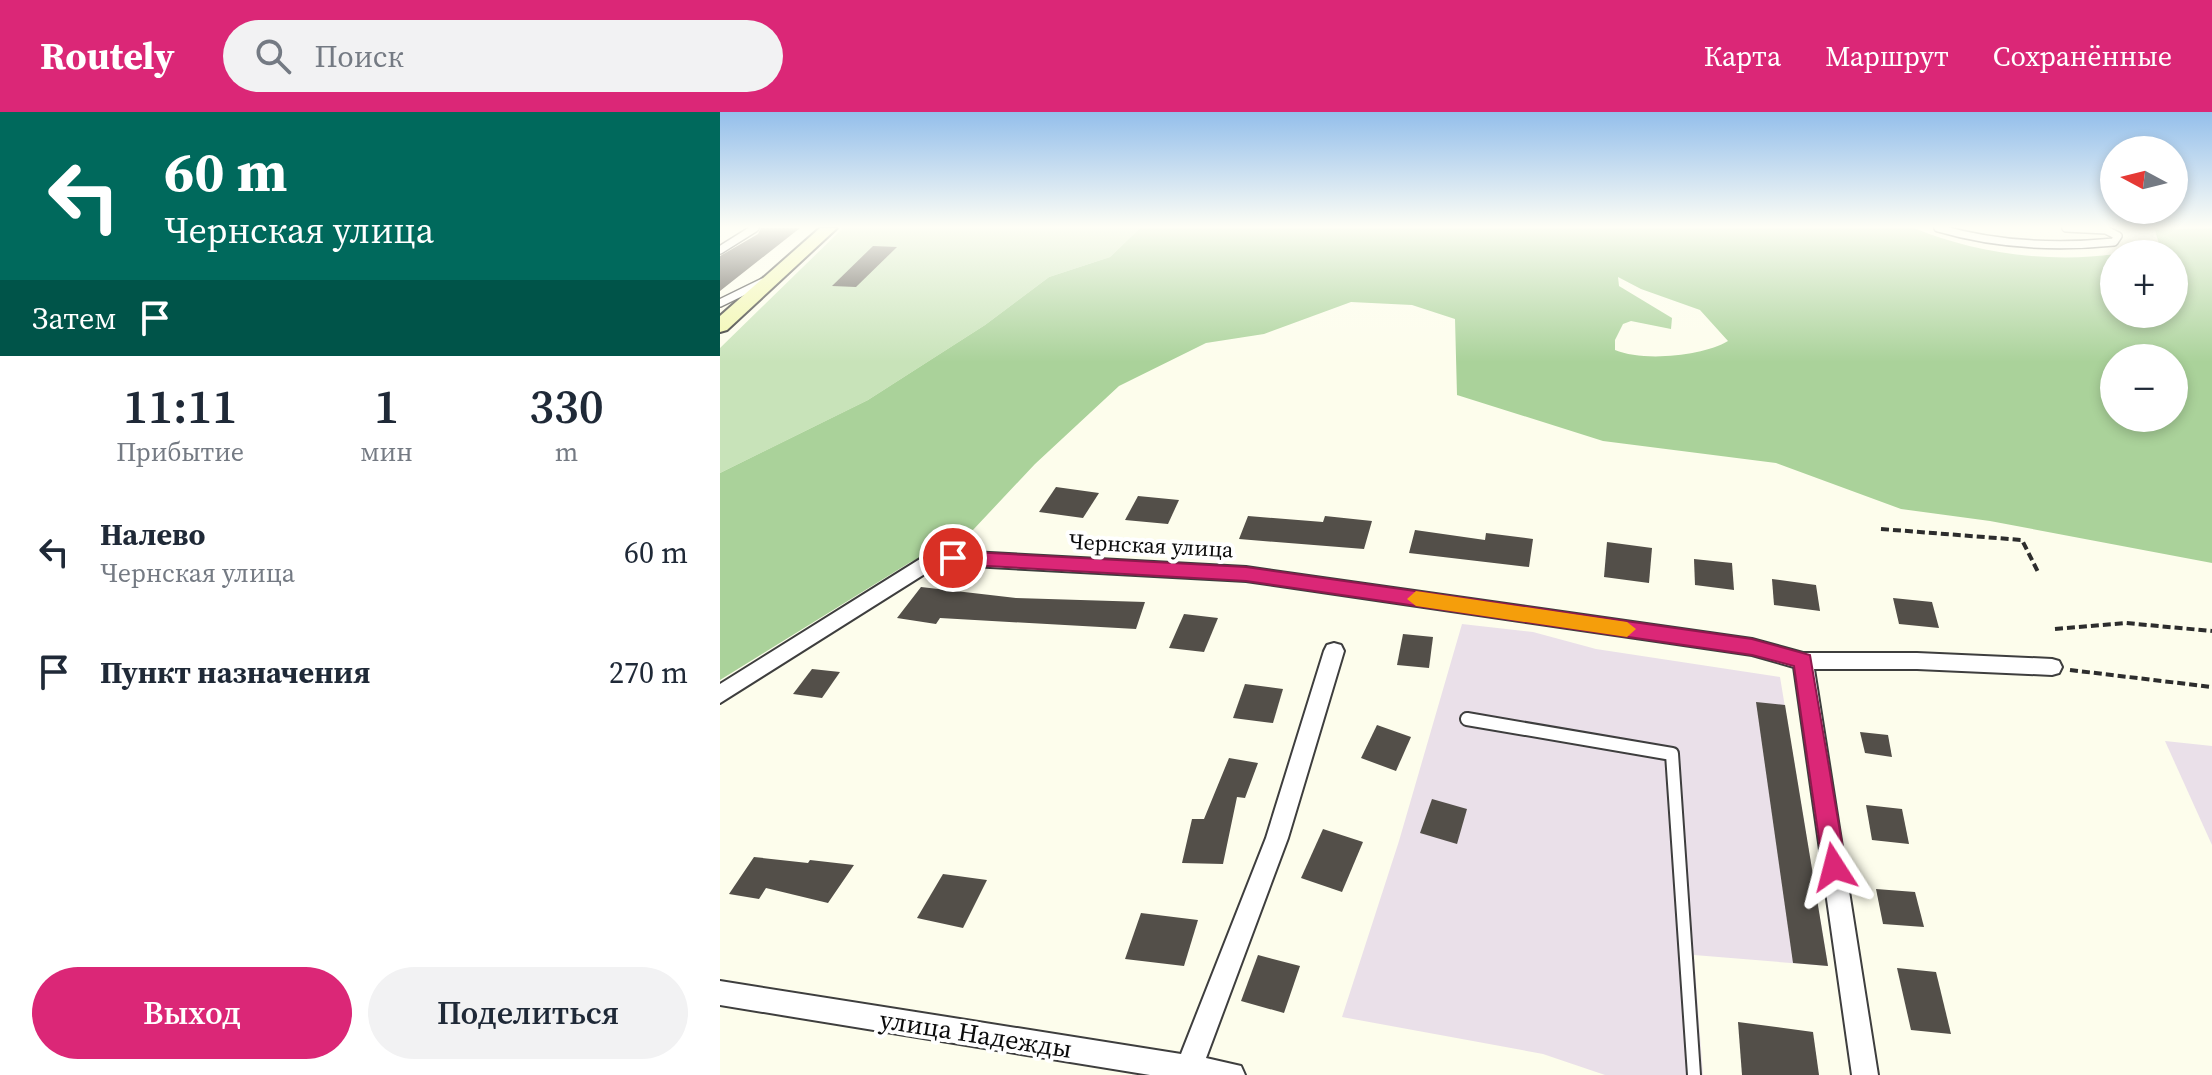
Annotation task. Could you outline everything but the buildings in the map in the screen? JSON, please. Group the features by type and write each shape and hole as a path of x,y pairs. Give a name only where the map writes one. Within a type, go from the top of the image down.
{"street":[{"path":"720,326 778,273"},
{"name":"Чернская улица","path":"720,694 926,564 953,558 1246,574 1752,647 1803,661 1917,661 2052,667"},
{"path":"1189,1068 1277,838 1334,651"},
{"path":"1803,661 1865,1075"},
{"name":"улица Надежды","path":"720,993 1232,1075"}],"lane":[{"path":"720,303 773,277"},
{"path":"1467,719 1672,754 1694,1075"}],"path":[{"path":"1881,529 2022,540 2038,572"},
{"path":"2055,629 2126,623 2212,631"},
{"path":"2052,667 2212,687"}],"shaded area":[{"path":"1462,624 1533,632 1596,649 1780,677 1828,966 1694,955 1703,1075 1605,1075 1543,1054 1342,1017 1399,841"},
{"path":"2165,741 2212,746 2212,845"}],"green space":[{"path":"797,273 1061,273 1049,277 985,325 868,400 720,473 720,348"},
{"path":"1061,273 2100,273 2100,328 2188,328 2188,273 2212,273 2212,563 1990,521 1901,509 1776,463 1603,441 1457,395 1455,319 1412,305 1351,302 1264,334 1206,343 1119,386 1035,464 972,531 909,563 720,680 720,473 868,400 985,325 1049,277","holes":["1618,277 1641,289 1700,310 1728,341 1673,356 1641,356 1615,350 1615,340 1623,324 1631,321 1671,329 1672,318 1619,286"]}],"slow traffic":[{"path":"1416,599 1627,629"}],"route":[{"path":"953,558 1246,574 1752,647 1803,661 1834,867"}]}
